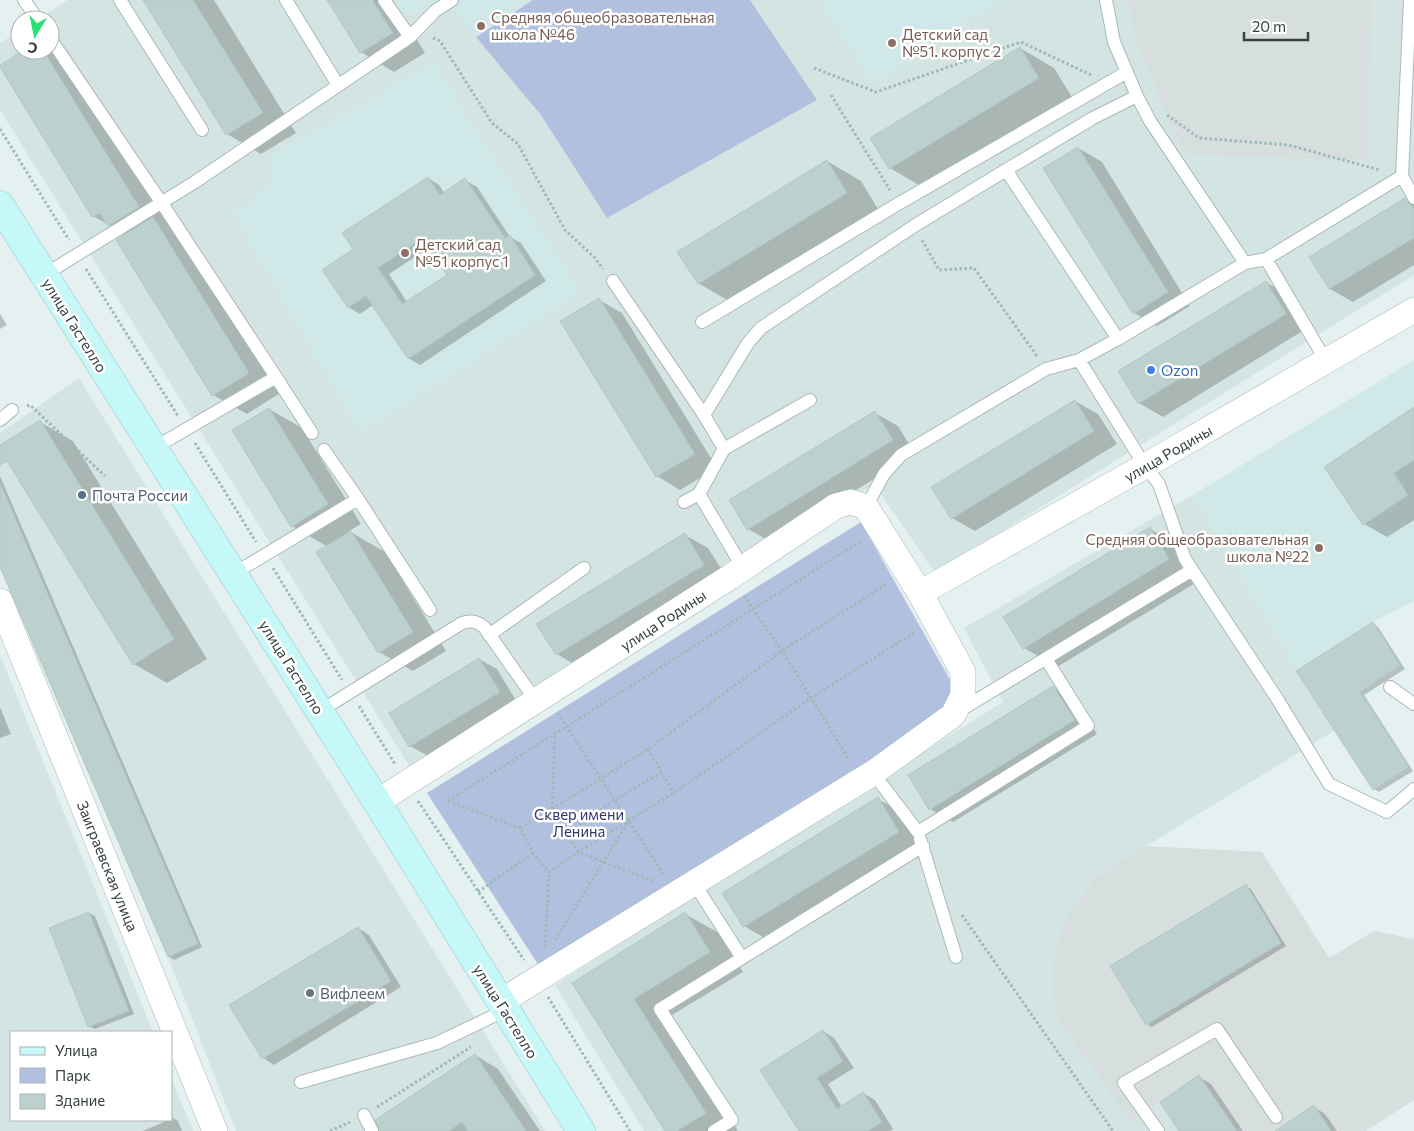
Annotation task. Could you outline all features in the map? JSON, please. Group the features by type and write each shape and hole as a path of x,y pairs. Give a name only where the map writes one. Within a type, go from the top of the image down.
{"street":[{"name":"улица Гастелло","path":"0,205 320,711 581,1131"},
{"name":"улица Родины","path":"920,593 1145,466 1414,310"},
{"name":"улица Родины","path":"377,802 836,506 851,502 866,507"},
{"path":"503,1006 537,980 677,887 868,777 953,715 963,695 963,672 908,571 866,507"},
{"name":"Заиграевская улица","path":"0,601 215,1131"}],"lane":[{"path":"120,0 202,130"},
{"path":"286,0 338,85"},
{"path":"384,0 410,37"},
{"path":"44,275 195,182 410,37 435,11 452,0"},
{"path":"1106,0 1114,42 1150,121 1245,263"},
{"path":"1410,0 1402,176 1414,198"},
{"path":"60,53 161,202 312,433"},
{"path":"702,322 898,204 1127,72"},
{"path":"704,415 748,343 761,328 914,226 1093,118 1137,96"},
{"path":"1006,170 1118,339"},
{"path":"866,507 884,474 901,455 1046,369 1079,360 1118,339 1245,263 1266,259 1402,176"},
{"path":"1266,259 1326,361"},
{"path":"613,281 704,415 724,449"},
{"path":"1079,360 1145,466 1159,484 1175,533 1192,570 1278,700 1329,784 1388,812 1414,789"},
{"path":"154,448 276,377"},
{"path":"684,502 698,494 724,449 810,400"},
{"path":"0,420 12,410"},
{"path":"324,450 430,610"},
{"path":"698,494 736,572"},
{"path":"233,574 358,499"},
{"path":"489,635 584,568"},
{"path":"953,715 1192,570"},
{"path":"320,711 462,623 470,620 478,622 541,698"},
{"path":"918,832 1088,726 1046,659"},
{"path":"1390,687 1414,704"},
{"path":"868,777 918,832 956,957"},
{"path":"714,1131 732,1120 660,1009 923,846"},
{"path":"677,887 742,958"},
{"path":"301,1082 437,1043 503,1006"},
{"path":"1158,1131 1124,1083 1217,1029 1276,1117"},
{"path":"364,1115 372,1131"}],"path":[{"path":"410,37 427,36 440,41 492,123 518,144 565,230 596,258 613,281"},
{"path":"814,68 876,92 1020,42 1109,83"},
{"path":"830,94 880,175"},
{"path":"1137,96 1148,101 1199,138 1288,145 1402,176"},
{"path":"0,129 406,783 537,980 630,1131"},
{"path":"939,270 974,268 1046,369"},
{"path":"12,410 30,405 105,476"},
{"path":"544,948 550,872 533,853 520,828 448,801 861,540"},
{"path":"520,828 648,749 782,652 908,571"},
{"path":"736,572 753,608 811,698 868,777"},
{"path":"550,872 578,852 674,793 811,698 934,619"},
{"path":"541,698 567,726 629,821 677,887"},
{"path":"555,733 552,809 578,852 677,887"},
{"path":"648,749 674,793"},
{"path":"567,833 615,800 661,773"},
{"path":"554,942 629,821"},
{"path":"478,892 533,853"},
{"path":"957,908 1112,1131"},
{"path":"330,1131 364,1115 477,1044"}],"shaded area":[{"path":"68,0 1414,0 1414,275 935,573 874,484 416,777 0,110 0,43 10,37 10,60 60,60 60,10 52,10"},
{"name":"Средняя общеобразовательная школа №46","path":"391,0 533,0 476,37 455,9 400,14"},
{"name":"Детский сад №51. корпус 2","path":"818,0 1003,0 873,86"},
{"path":"1127,0 1371,0 1368,161 1184,154 1138,46"},
{"name":"Детский сад №51 корпус 1","path":"433,61 581,293 360,435 232,214 270,180 272,154"},
{"name":"Средняя общеобразовательная школа №22","path":"1414,360 1414,601 1373,622 1296,671 1193,495"},
{"path":"79,378 545,1131 236,1131 168,957 197,944 0,483 0,433"},
{"path":"1193,495 1296,671 1334,731 1097,876 1130,1121 1160,1102 1179,1131 644,1131 555,985 1003,702 964,628"},
{"path":"0,655 153,1031 10,1031 10,1121 172,1121 172,1079 193,1131 0,1131"},
{"path":"1145,846 1262,852 1329,958 1374,931 1414,939 1414,1100 1366,1131 1179,1131 1160,1102 1130,1121 1055,1014 1052,964 1067,915 1097,876"}],"green space":[{"path":"533,0 750,0 817,100 607,218 541,115 476,37"},
{"name":"Сквер имени Ленина","path":"861,522 962,701 543,972 427,793"}],"building":[{"path":"143,0 193,0 263,113 226,135"},
{"path":"327,0 372,0 393,33 360,53"},
{"path":"1020,47 1039,78 889,169 870,138"},
{"path":"10,59 49,60 139,207 108,226 100,213 92,217 0,65"},
{"path":"1078,147 1168,292 1133,314 1043,168"},
{"path":"827,160 847,193 698,284 677,252"},
{"path":"428,177 440,195 465,178 505,238 510,235 535,275 408,359 366,296 348,308 322,270 353,249 342,233","holes":["423,238 447,275 402,304 378,268"]},
{"path":"1405,198 1414,209 1414,238 1329,289 1309,257"},
{"path":"153,217 249,373 212,396 116,240"},
{"path":"1266,281 1286,314 1138,404 1118,371"},
{"path":"599,298 695,454 656,477 560,321"},
{"path":"1075,400 1094,431 951,519 931,487"},
{"path":"1414,407 1414,460 1394,473 1408,495 1363,525 1324,467"},
{"path":"269,408 328,504 291,527 232,430"},
{"path":"875,411 893,440 747,530 729,500"},
{"path":"40,420 174,639 133,665 7,461 0,465 0,445"},
{"path":"0,483 198,944 168,957 0,567"},
{"path":"1150,527 1169,559 1023,649 1003,617"},
{"path":"351,531 413,632 378,653 316,552"},
{"path":"685,533 704,565 556,655 536,624"},
{"path":"1373,622 1400,665 1360,692 1409,767 1373,790 1296,671"},
{"path":"479,658 500,692 409,747 389,713"},
{"path":"1053,686 1075,720 929,810 908,775"},
{"path":"878,797 899,832 743,927 722,893"},
{"path":"1246,884 1281,943 1146,1025 1110,966"},
{"path":"89,912 129,1011 88,1027 49,928"},
{"path":"685,912 710,952 634,999 706,1113 677,1131 665,1131 572,983"},
{"name":"Вифлеем","path":"358,927 391,981 262,1059 229,1005"},
{"path":"823,1030 843,1061 817,1078 837,1109 863,1092 882,1122 868,1131 799,1131 760,1070"},
{"path":"475,1054 526,1131 468,1131 462,1122 449,1131 380,1131 375,1120"},
{"path":"1199,1075 1237,1131 1179,1131 1160,1102"},
{"path":"1314,1105 1331,1131 1275,1131"}],"place":[{"name":"Средняя общеобразовательная школа №46","path":"481,26"},
{"name":"Детский сад №51. корпус 2","path":"892,43"},
{"name":"Детский сад №51 корпус 1","path":"405,253"},
{"name":"Ozon","path":"1151,370"},
{"name":"Почта России","path":"82,495"},
{"name":"Средняя общеобразовательная школа №22","path":"1319,548"},
{"name":"Вифлеем","path":"310,993"}]}
